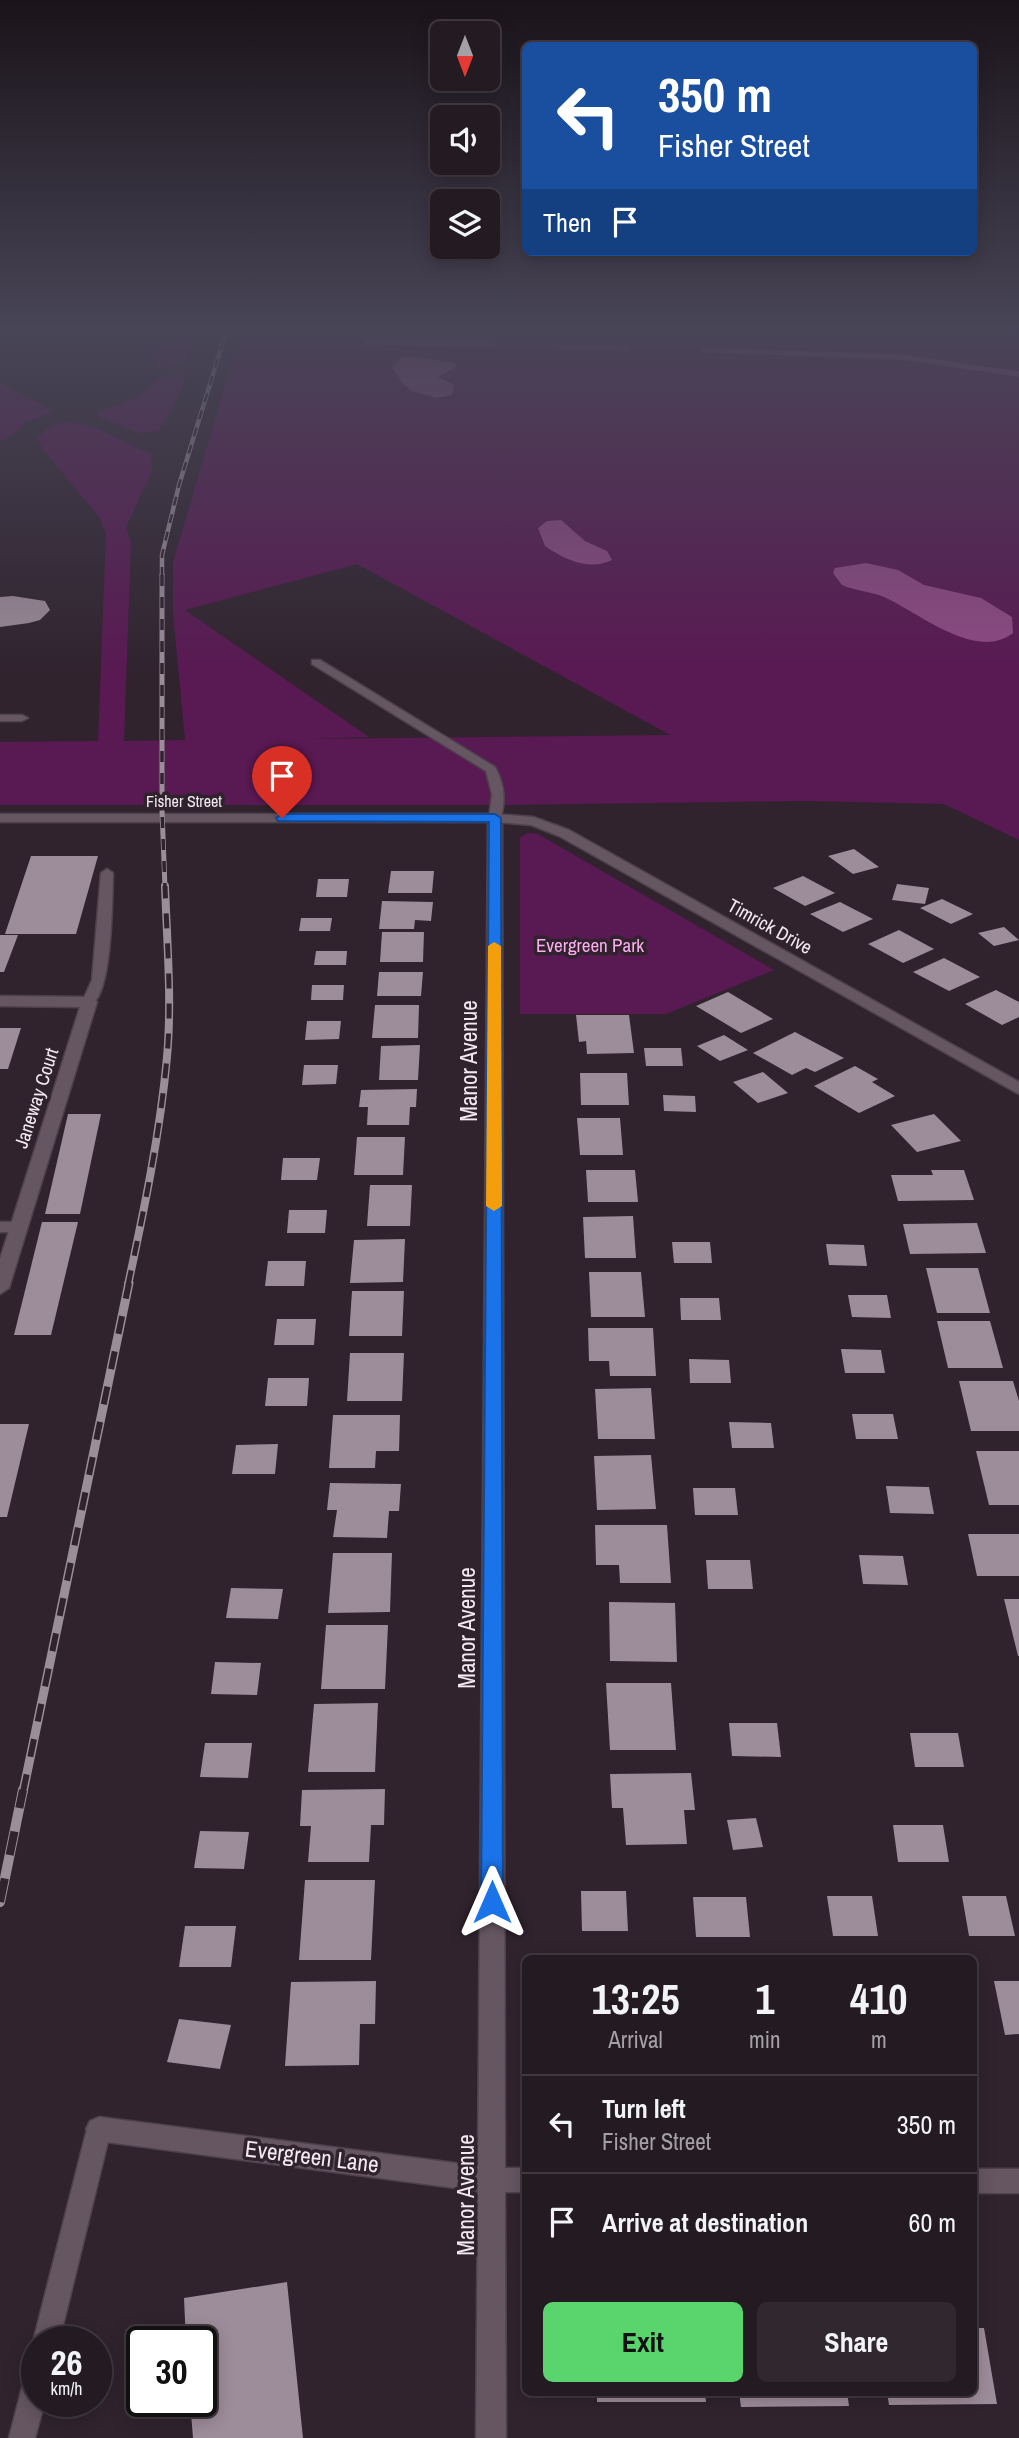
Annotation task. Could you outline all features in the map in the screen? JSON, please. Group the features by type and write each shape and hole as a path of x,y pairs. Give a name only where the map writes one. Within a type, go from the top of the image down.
{"street":[{"name":"Fisher Street","path":"0,818 495,818"},
{"name":"Timrick Drive","path":"495,818 533,821 564,833 1019,1088"},
{"name":"Manor Avenue","path":"491,2438 495,818"},
{"path":"0,1001 89,1002"},
{"name":"Janeway Court","path":"0,1288 9,1227 89,1002"},
{"name":"Evergreen Lane","path":"99,2129 491,2180 522,2180"},
{"path":"977,2181 1019,2181"}],"lane":[{"path":"316,662 491,769 499,788 500,803 495,818"},
{"path":"0,718 22,718"},
{"path":"89,1002 99,980 107,873"},
{"path":"50,2326 99,2129"},
{"path":"22,2438 27,2417"}],"green space":[{"path":"41,446 132,446 151,453 152,471 126,527 131,542 124,741 185,740 173,614 173,562 207,446 1019,446 1019,840 944,804 807,801 501,805 0,805 0,742 98,741 106,534 100,518","holes":["357,564 670,735 310,739 369,737 185,610"]},
{"name":"Evergreen Park","path":"528,833 538,834 774,970 666,1014 520,1014 520,837"}],"shaded area":[{"path":"561,520 585,541 607,551 612,560 586,564 561,556 545,546 538,528 547,521"},
{"path":"866,563 898,570 924,585 981,598 1012,617 1013,633 998,640 982,642 947,632 884,597 842,585 833,573 835,568"}],"building":[{"path":"13,596 45,601 50,610 40,620 0,627 0,597"},
{"path":"854,849 879,867 853,874 828,856"},
{"path":"31,856 98,856 76,934 5,934"},
{"path":"391,871 434,871 432,893 388,893"},
{"path":"803,876 835,893 805,906 773,888"},
{"path":"318,879 349,879 347,897 316,897"},
{"path":"897,884 929,888 925,904 892,900"},
{"path":"942,899 973,914 951,924 920,908"},
{"path":"382,901 433,902 431,921 415,920 414,929 379,929"},
{"path":"840,902 873,919 843,932 810,914"},
{"path":"301,918 332,918 330,931 299,931"},
{"path":"1004,927 1019,940 994,946 978,933"},
{"path":"899,930 934,949 903,963 868,944"},
{"path":"382,932 424,932 423,962 380,962"},
{"path":"0,935 18,935 4,972 0,972"},
{"path":"316,951 347,951 346,965 314,965"},
{"path":"944,958 980,977 949,991 913,972"},
{"path":"379,972 423,972 421,996 377,996"},
{"path":"312,985 344,985 343,1000 311,1000"},
{"path":"996,990 1019,1002 1019,1017 1002,1025 965,1004"},
{"path":"728,992 773,1019 741,1033 696,1006"},
{"path":"375,1005 419,1005 418,1038 372,1038"},
{"path":"576,1015 629,1015 634,1053 587,1054 586,1041 579,1042"},
{"path":"307,1021 341,1021 339,1039 305,1040"},
{"path":"0,1028 21,1028 8,1069 0,1069"},
{"path":"795,1032 844,1058 815,1072 806,1068 792,1075 753,1053"},
{"path":"724,1035 748,1050 720,1061 697,1046"},
{"path":"420,1045 418,1080 379,1080 381,1046"},
{"path":"644,1048 681,1048 683,1066 646,1066"},
{"path":"304,1065 338,1065 336,1084 302,1085"},
{"path":"855,1066 878,1079 872,1082 895,1096 859,1113 814,1086"},
{"path":"763,1072 788,1093 758,1103 733,1082"},
{"path":"580,1073 627,1073 629,1105 581,1105"},
{"path":"417,1089 416,1107 410,1107 409,1125 367,1125 368,1107 359,1107 361,1090"},
{"path":"663,1095 695,1096 696,1112 664,1111"},
{"path":"68,1114 101,1114 80,1214 45,1214"},
{"path":"934,1114 961,1141 917,1152 891,1125"},
{"path":"577,1118 620,1118 623,1155 580,1155"},
{"path":"357,1137 405,1137 403,1175 354,1175"},
{"path":"283,1158 320,1158 317,1180 281,1180"},
{"path":"586,1170 635,1170 638,1202 588,1202"},
{"path":"931,1170 964,1170 974,1200 898,1201 891,1175 933,1175"},
{"path":"370,1185 412,1185 410,1226 367,1226"},
{"path":"289,1210 327,1210 325,1233 287,1233"},
{"path":"633,1216 636,1258 585,1258 583,1217"},
{"path":"42,1222 78,1222 51,1335 14,1335"},
{"path":"977,1223 986,1253 910,1254 903,1224"},
{"path":"405,1239 403,1282 350,1283 354,1240"},
{"path":"672,1242 710,1242 712,1263 674,1263"},
{"path":"826,1244 864,1245 867,1266 829,1265"},
{"path":"268,1261 306,1261 304,1286 265,1286"},
{"path":"926,1268 978,1268 990,1313 937,1313"},
{"path":"589,1272 641,1272 645,1317 591,1317"},
{"path":"352,1291 404,1291 402,1336 349,1336"},
{"path":"848,1295 887,1295 891,1318 852,1317"},
{"path":"680,1298 719,1298 721,1320 681,1320"},
{"path":"277,1319 316,1319 314,1345 274,1345"},
{"path":"937,1321 990,1321 1003,1368 948,1368"},
{"path":"588,1328 653,1328 656,1376 610,1376 609,1361 589,1361"},
{"path":"841,1349 881,1350 885,1373 845,1373"},
{"path":"350,1353 404,1353 402,1401 347,1401"},
{"path":"689,1359 729,1360 731,1383 690,1383"},
{"path":"268,1378 309,1378 307,1406 265,1406"},
{"path":"959,1381 1013,1381 1019,1401 1019,1431 971,1431"},
{"path":"651,1388 655,1439 598,1439 595,1389"},
{"path":"852,1414 893,1414 898,1439 856,1439"},
{"path":"333,1415 400,1415 399,1451 376,1451 375,1468 329,1468"},
{"path":"729,1422 771,1423 774,1448 732,1448"},
{"path":"0,1424 29,1424 7,1517 0,1517"},
{"path":"278,1444 275,1474 232,1474 236,1445"},
{"path":"976,1451 1019,1451 1019,1505 989,1505"},
{"path":"651,1455 656,1509 597,1510 594,1456"},
{"path":"330,1483 401,1484 399,1511 389,1511 387,1538 333,1537 337,1510 327,1510"},
{"path":"886,1486 929,1487 934,1514 890,1513"},
{"path":"693,1488 735,1488 738,1515 695,1515"},
{"path":"595,1525 667,1525 671,1583 620,1583 619,1565 596,1565"},
{"path":"968,1534 1019,1534 1019,1576 977,1576"},
{"path":"333,1553 392,1553 390,1612 328,1613"},
{"path":"859,1555 903,1556 908,1585 863,1584"},
{"path":"706,1560 750,1560 753,1589 708,1589"},
{"path":"231,1588 283,1589 278,1619 226,1618"},
{"path":"1004,1599 1019,1599 1019,1656 1018,1656"},
{"path":"609,1602 675,1603 677,1662 610,1661"},
{"path":"326,1625 388,1625 385,1689 321,1689"},
{"path":"215,1662 261,1663 257,1695 211,1694"},
{"path":"606,1683 671,1683 676,1750 610,1750"},
{"path":"378,1703 375,1772 308,1772 314,1704"},
{"path":"729,1723 777,1723 781,1757 732,1756"},
{"path":"910,1733 958,1733 964,1767 915,1767"},
{"path":"205,1743 252,1743 248,1778 200,1777"},
{"path":"691,1773 695,1810 684,1810 687,1844 626,1845 623,1808 612,1808 610,1774"},
{"path":"385,1789 384,1825 371,1825 369,1862 308,1862 311,1826 300,1826 302,1790"},
{"path":"756,1818 763,1847 733,1850 727,1820"},
{"path":"893,1825 943,1825 949,1862 898,1862"},
{"path":"200,1831 249,1832 244,1869 194,1868"},
{"path":"305,1880 375,1880 371,1960 299,1960"},
{"path":"581,1891 626,1891 628,1931 582,1931"},
{"path":"827,1896 872,1896 878,1936 833,1936"},
{"path":"962,1896 1006,1896 1015,1936 969,1936"},
{"path":"693,1897 746,1897 750,1937 696,1937"},
{"path":"185,1926 236,1926 231,1967 179,1967"},
{"path":"376,1981 375,2024 360,2024 359,2065 285,2066 291,1982"},
{"path":"994,1981 1019,1981 1019,2034 1005,2035"},
{"path":"179,2019 231,2025 220,2069 167,2062"},
{"path":"287,2282 303,2438 193,2438 191,2417 217,2417 217,2326 185,2326 184,2298"},
{"path":"977,2328 984,2328 997,2404 889,2405 888,2396 977,2396"},
{"path":"597,2396 705,2396 706,2402 597,2402"},
{"path":"740,2396 848,2396 849,2406 741,2407"}],"railway":[{"path":"165,888 162,810 162,555 191,446"},
{"path":"128,1285 156,1143 167,1057 169,993 165,886"},
{"path":"23,1792 129,1283"},
{"path":"0,1902 23,1790"}],"slow traffic":[{"path":"494,946 494,1206"}],"route":[{"path":"282,818 495,818 492,1902"}]}
